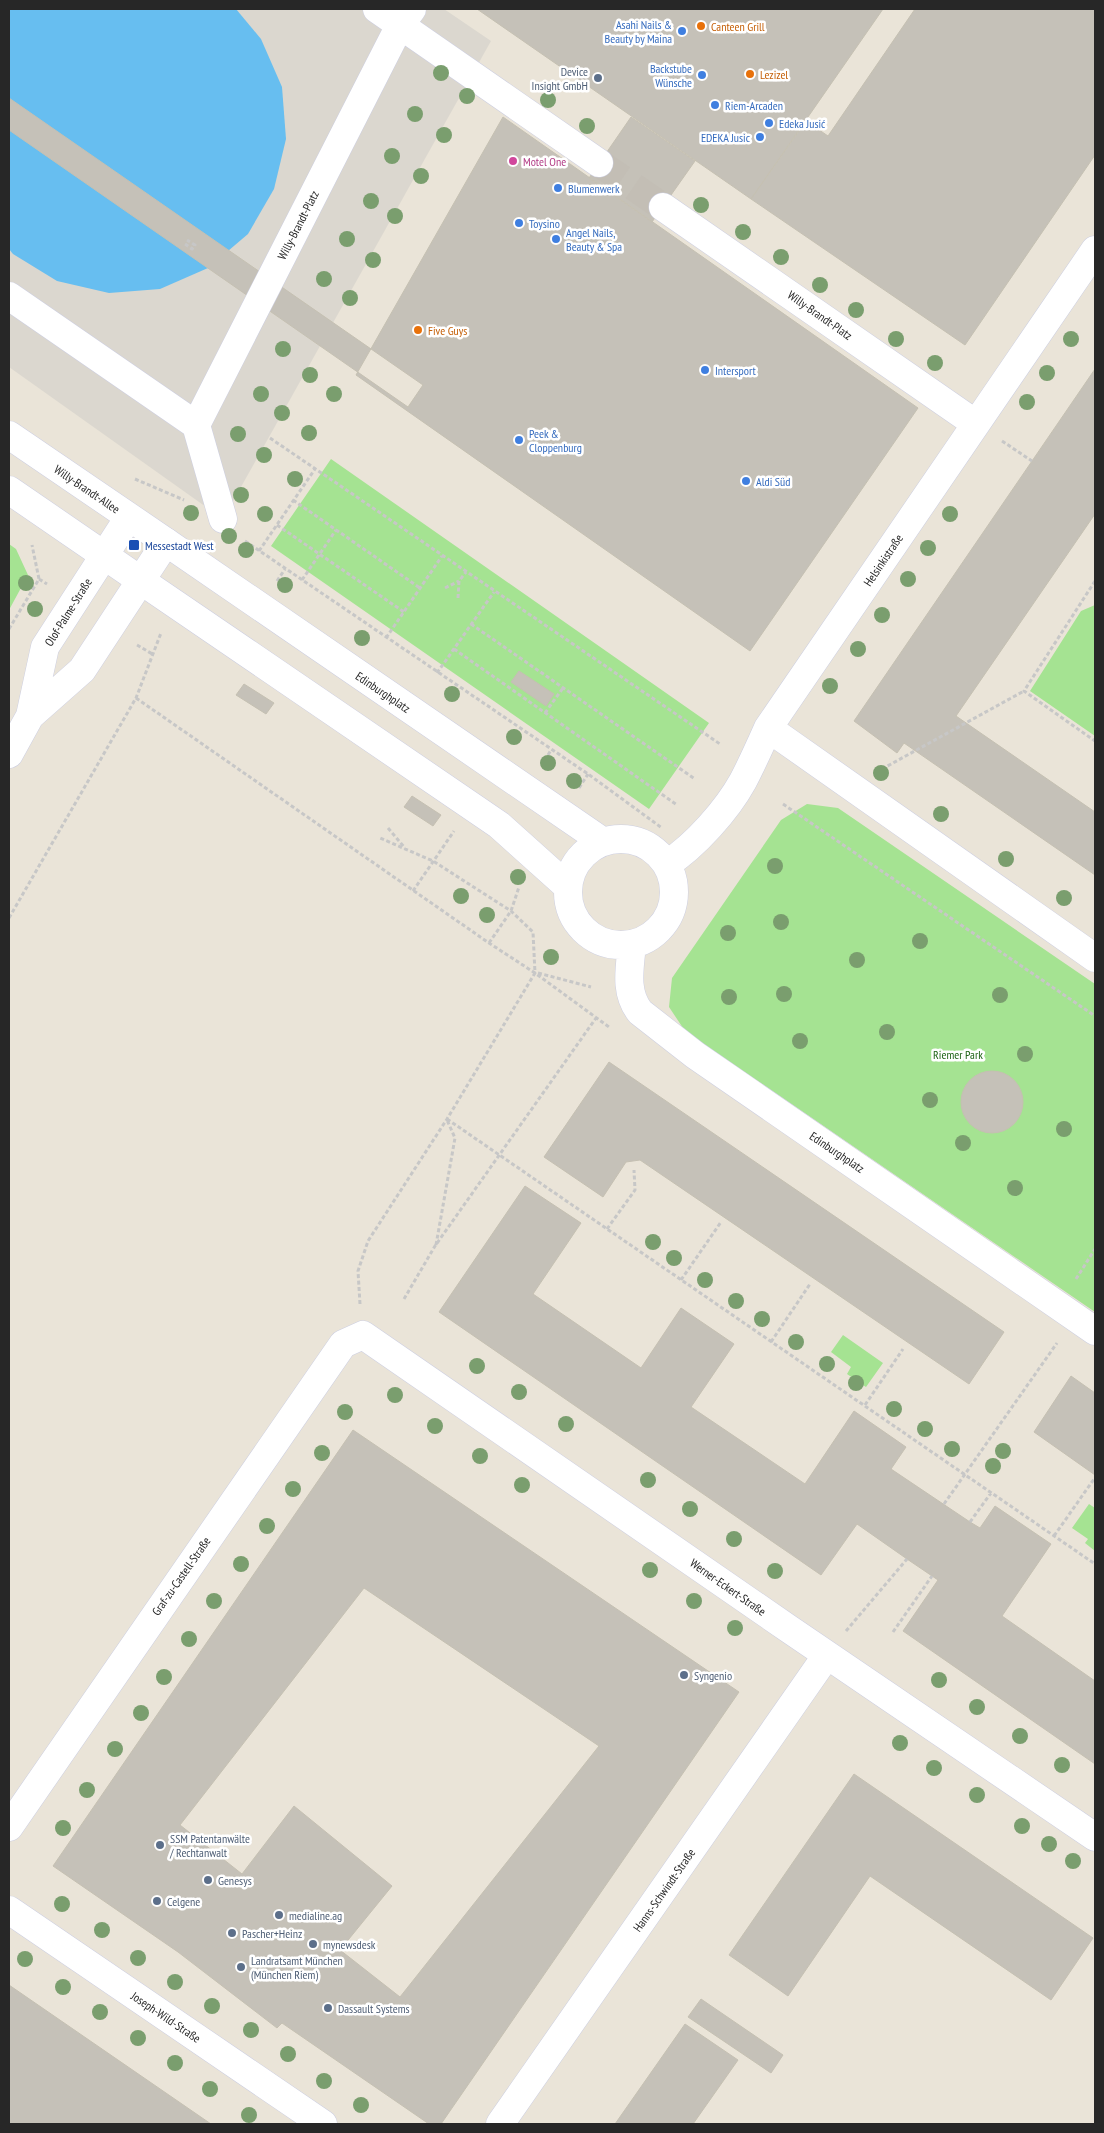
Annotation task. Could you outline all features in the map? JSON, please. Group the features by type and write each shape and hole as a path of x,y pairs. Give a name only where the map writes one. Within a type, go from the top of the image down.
{"street":[{"path":"377,9 406,17 599,163"},
{"name":"Willy-Brandt-Platz","path":"196,425 406,17"},
{"name":"Willy-Brandt-Platz","path":"663,207 976,424"},
{"name":"Helsinkistraße","path":"672,861 708,828 742,782 768,728 1095,250"},
{"path":"9,296 196,425 230,527"},
{"name":"Willy-Brandt-Allee","path":"9,435 166,542"},
{"path":"9,490 499,824 566,886"},
{"name":"Olof-Palme-Straße","path":"9,754 30,716 45,646 129,517"},
{"name":"Olof-Palme-Straße","path":"30,716 82,670 166,542"},
{"name":"Edinburghplatz","path":"166,542 602,841"},
{"path":"768,728 1095,958"},
{"path":"632,840 672,861 673,895 667,917 652,934 632,944 607,944 595,939 582,929 573,917 568,902 566,886 579,858 591,847 602,841 632,840"},
{"name":"Edinburghplatz","path":"632,944 629,987 634,1004 640,1012 695,1054 1085,1324"},
{"name":"Werner-Eckert-Straße","path":"363,1335 1095,1837"},
{"name":"Graf-zu-Castell-Straße","path":"9,1827 343,1344 363,1335"},
{"name":"Hanns-Schwindt-Straße","path":"500,2124 828,1655"},
{"name":"Joseph-Wild-Straße","path":"9,1910 323,2124"}],"path":[{"path":"270,438 720,744"},
{"path":"259,551 315,469"},
{"path":"293,500 420,588"},
{"path":"277,525 404,612"},
{"path":"230,527 259,551 302,580 351,617 386,638 660,826 672,861"},
{"path":"302,580 336,530"},
{"path":"9,629 39,579 32,546 25,540"},
{"path":"386,638 442,556"},
{"path":"445,588 459,581 466,572"},
{"path":"458,598 459,581"},
{"path":"852,787 920,747 1024,691 1095,581"},
{"path":"437,673 494,592"},
{"path":"471,624 695,779"},
{"path":"454,650 676,806"},
{"path":"545,713 563,688"},
{"path":"1024,691 1095,741"},
{"path":"9,918 136,698 413,891 535,973 611,1028"},
{"path":"548,755 551,750"},
{"path":"783,804 1095,1016"},
{"path":"413,891 457,827"},
{"path":"388,828 405,849"},
{"path":"363,1335 358,1271 368,1241 446,1119 535,973 533,932 511,911 433,861 380,838"},
{"path":"535,973 591,987"},
{"path":"404,1299 436,1246 498,1155 596,1018"},
{"path":"446,1119 1095,1564"},
{"path":"436,1246 455,1138 446,1119"},
{"path":"607,1229 635,1190 634,1170"},
{"path":"681,1280 720,1222"},
{"path":"771,1342 810,1284"},
{"path":"944,1504 1085,1324"},
{"path":"864,1406 903,1349"},
{"path":"1054,1536 1094,1479"},
{"path":"970,1522 991,1493"},
{"path":"828,1655 861,1611 907,1559"},
{"path":"893,1632 932,1576"}],"green space":[{"path":"331,459 709,723 649,809 271,546"},
{"path":"9,544 16,549 28,575 9,610"},
{"path":"1095,605 1095,736 1030,691 1081,611"},
{"name":"Riemer Park","path":"807,804 838,808 1095,984 1095,1312 685,1031 669,1007 672,978 781,820"},
{"path":"843,1335 883,1363 866,1387 847,1374 851,1367 831,1352"},
{"path":"1089,1504 1095,1508 1095,1551 1085,1543 1088,1539 1072,1528"}],"shaded area":[{"path":"9,9 444,9 491,41 223,519 9,367"}],"water":[{"path":"9,9 236,9 261,39 282,87 286,139 274,189 248,234 208,268 160,289 109,293 57,281 13,254 9,249"}],"building":[{"name":"Riem-Arcaden","path":"477,9 883,9 751,199"},
{"path":"915,9 1095,9 1095,155 965,345 751,199 806,121 828,136"},
{"path":"9,98 423,385 408,407 9,130"},
{"path":"503,117 918,408 750,651 356,375"},
{"path":"631,117 695,161 652,222 589,178"},
{"path":"1095,369 1095,514 956,716 1095,812 1095,875 904,743 897,753 854,721"},
{"path":"519,671 554,694 546,706 511,682"},
{"path":"244,684 274,703 266,714 236,695"},
{"path":"412,796 441,815 433,826 404,807"},
{"path":"609,1062 1004,1332 969,1384 640,1160 626,1162 603,1197 544,1157"},
{"path":"992,1071 1009,1076 1014,1080 1018,1085 1023,1102 1018,1119 1014,1124 1009,1128 992,1133 975,1128 970,1124 966,1119 961,1102 966,1085 970,1080 975,1076"},
{"path":"525,1186 581,1223 533,1294 641,1368 681,1308 734,1344 691,1407 805,1484 854,1411 906,1447 891,1469 980,1528 995,1506 1051,1544 1002,1616 1095,1681 1095,1764 903,1631 938,1580 857,1524 821,1575 439,1312"},
{"path":"1071,1376 1095,1393 1095,1475 1034,1432"},
{"path":"353,1430 739,1692 441,2124 429,2124 282,2023 277,2028 178,1952 53,1866","holes":["364,1588 599,1746 400,1997 340,1950 392,1886 294,1806 242,1874 180,1825"]},
{"path":"854,1774 1093,1938 1051,2000 870,1876 788,1996 729,1955"},
{"path":"9,1985 211,2124 9,2124"},
{"path":"701,1999 783,2055 771,2073 688,2017"},
{"path":"685,2024 738,2060 693,2124 615,2124"}],"tunnel":[{"path":"599,163 663,207"}],"place":[{"name":"Canteen Grill","path":"701,26"},
{"name":"Asahi Nails & Beauty by Maina","path":"682,31"},
{"name":"Lezizel","path":"750,74"},
{"name":"Backstube Wünsche","path":"702,75"},
{"name":"Device Insight GmbH","path":"598,78"},
{"name":"Riem-Arcaden","path":"715,105"},
{"name":"Edeka Jusić","path":"769,123"},
{"name":"EDEKA Jusic","path":"760,137"},
{"name":"Motel One","path":"513,161"},
{"name":"Blumenwerk","path":"558,188"},
{"name":"Toysino","path":"519,223"},
{"name":"Angel Nails, Beauty & Spa","path":"556,239"},
{"name":"Five Guys","path":"418,330"},
{"name":"Intersport","path":"705,370"},
{"name":"Peek & Cloppenburg","path":"519,440"},
{"name":"Aldi Süd","path":"746,481"},
{"name":"Messestadt West","path":"134,545"},
{"name":"Syngenio","path":"684,1675"},
{"name":"SSM Patentanwälte / Rechtanwalt","path":"160,1845"},
{"name":"Genesys","path":"208,1880"},
{"name":"Celgene","path":"157,1901"},
{"name":"medialine.ag","path":"279,1915"},
{"name":"Pascher+Heinz","path":"232,1933"},
{"name":"mynewsdesk","path":"313,1944"},
{"name":"Landratsamt München (München Riem)","path":"241,1967"},
{"name":"Dassault Systems","path":"328,2008"}]}
